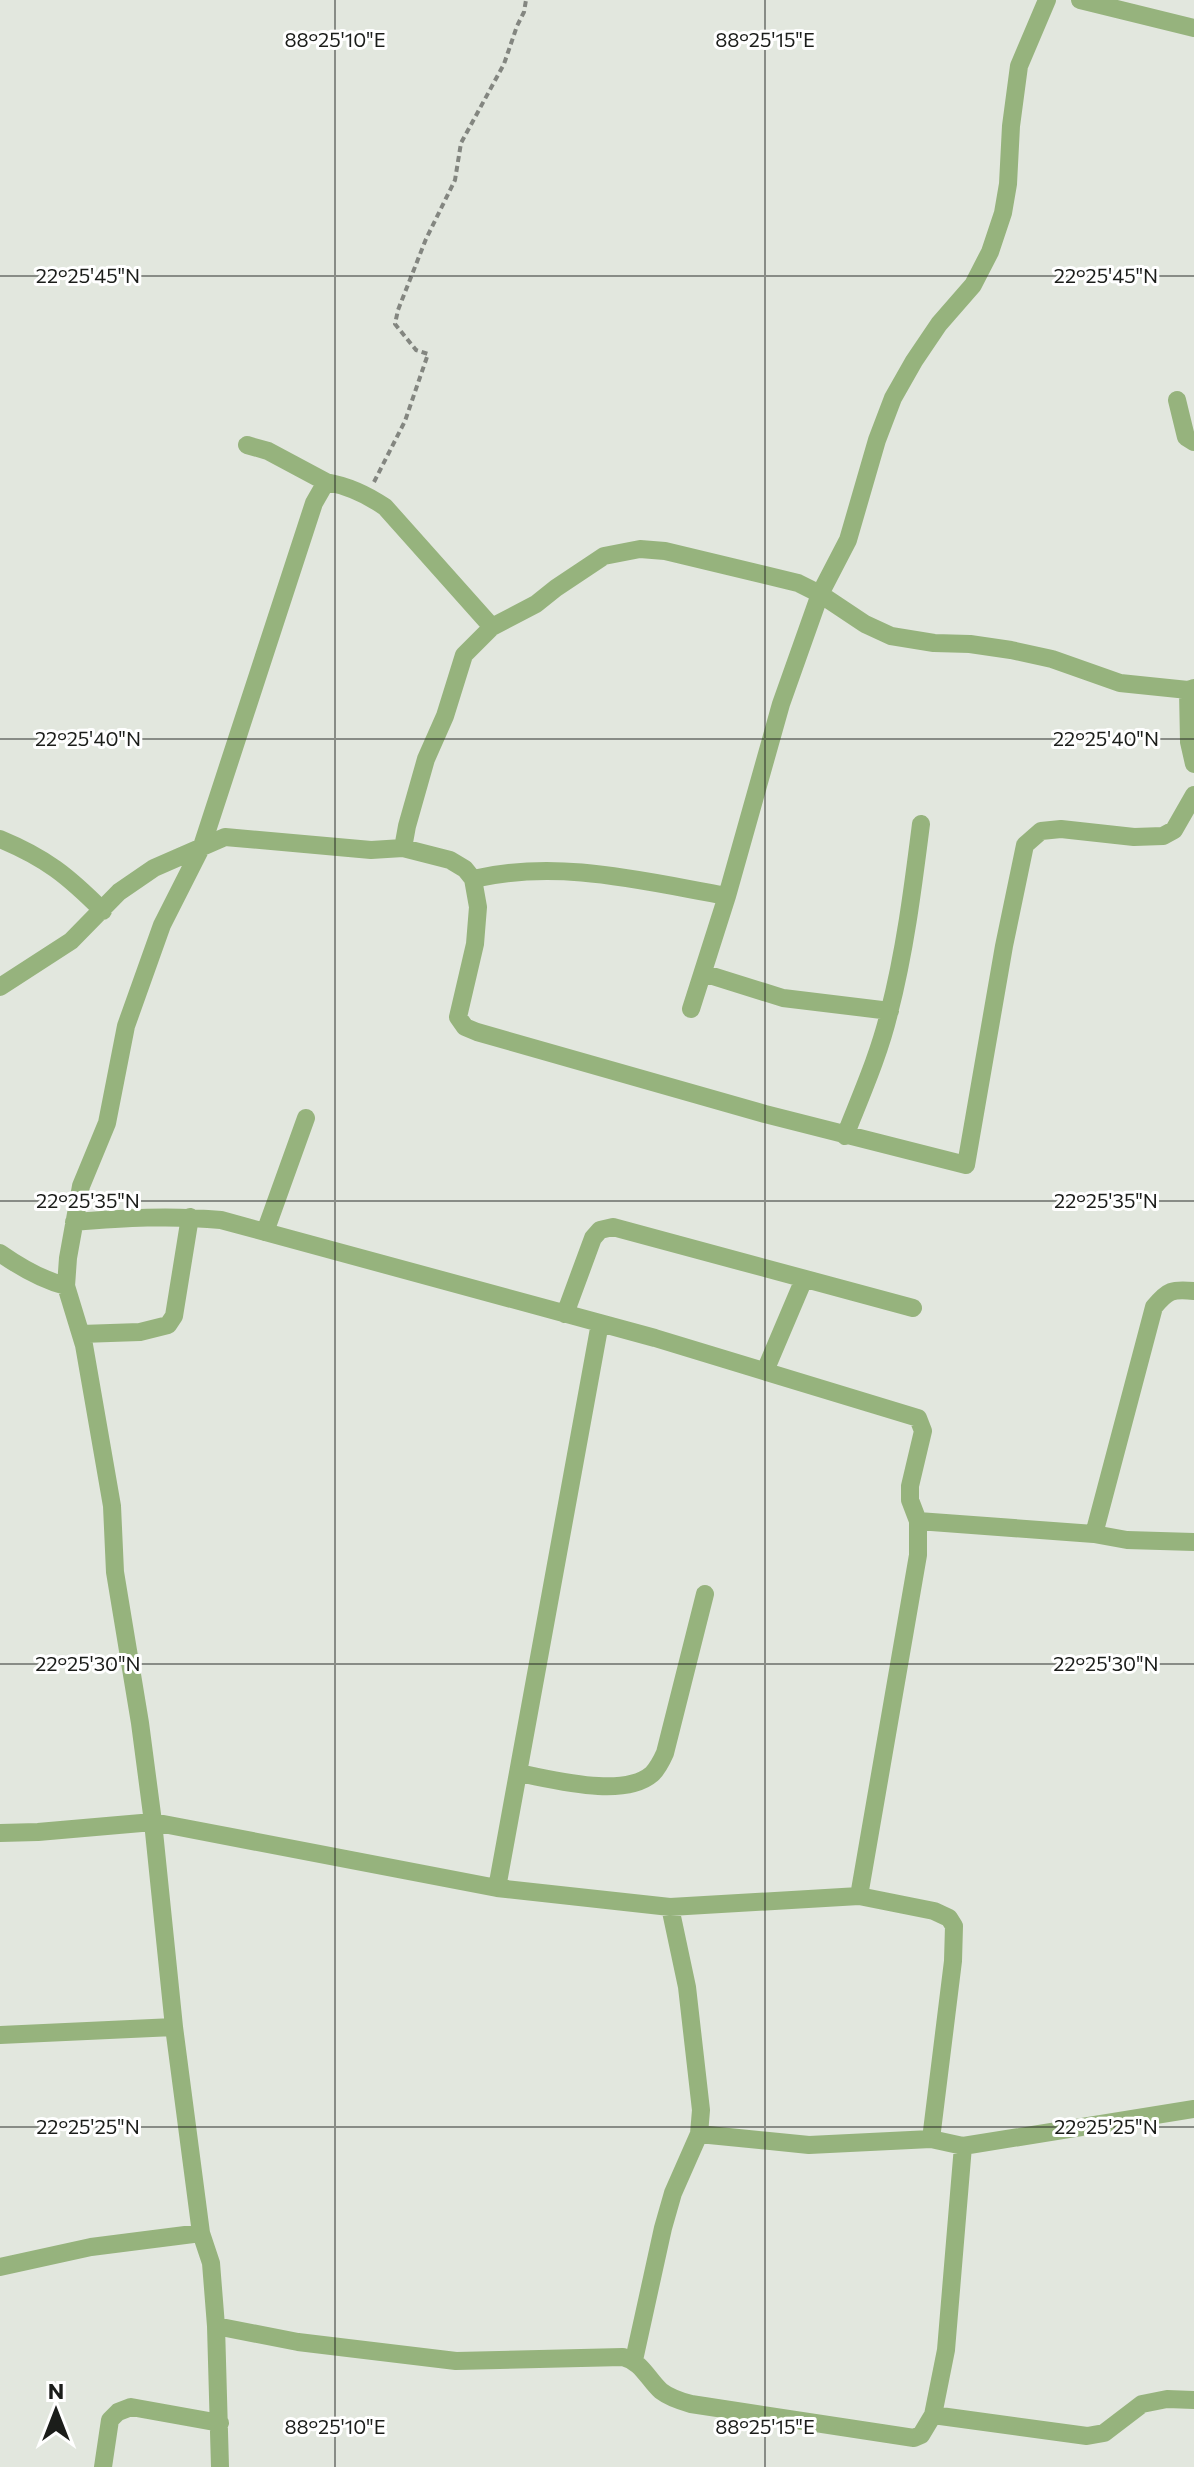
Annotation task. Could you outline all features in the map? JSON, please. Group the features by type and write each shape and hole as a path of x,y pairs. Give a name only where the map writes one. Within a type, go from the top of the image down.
{"street":[{"path":"691,1009 727,896 781,704 820,594 848,540 877,440 893,398 939,324 973,285 990,252 1003,213 1008,184 1019,66 1047,0"},
{"path":"1080,0 1194,28"},
{"path":"1177,400 1186,437 1194,442"},
{"path":"247,445 268,451 326,482 366,494 385,507 492,627"},
{"path":"220,2467 211,2263 201,2233 174,2027 153,1822 115,1572 112,1506 81,1334 66,1286 81,1186 107,1123 126,1026 162,925 202,846 314,503 326,482"},
{"path":"403,848 426,759 445,716 464,655 492,627 536,604 604,556 640,549 702,559 798,583 865,624 891,636 1011,650 1052,659 1120,683 1191,689 1189,742 1194,764"},
{"path":"0,987 71,941 119,892 154,868 225,837 371,850 403,848 450,860 465,869 473,879 478,907 475,944 458,1017 465,1027 845,1136 966,1165 1025,845 1041,831 1061,829 1134,837 1163,836 1174,830 1194,795"},
{"path":"845,1136 890,1011 911,907 921,824"},
{"path":"0,839 33,853 71,879 103,911"},
{"path":"473,879 504,872 556,869 610,875 727,896"},
{"path":"703,973 783,998 890,1011"},
{"path":"265,1232 306,1118"},
{"path":"74,1222 136,1217 221,1220 600,1323 918,1418 923,1431 910,1486 910,1500 918,1521 918,1555 859,1896"},
{"path":"81,1334 140,1332 168,1325 174,1316 190,1217"},
{"path":"565,1314 593,1238 605,1227 913,1308"},
{"path":"0,1253 51,1282 66,1286"},
{"path":"765,1371 804,1279"},
{"path":"1094,1534 1154,1307 1165,1293 1179,1289 1194,1291"},
{"path":"497,1888 600,1323"},
{"path":"918,1521 1094,1534 1127,1540 1194,1542"},
{"path":"518,1773 618,1786 650,1776 665,1753 705,1594"},
{"path":"0,1833 153,1822 497,1888 670,1907 859,1896 934,1911 949,1918 954,1926 953,1961 931,2139"},
{"path":"634,2360 673,2193 699,2134 701,2110 687,1987 670,1907"},
{"path":"0,2035 174,2027"},
{"path":"699,2134 809,2145 931,2139 963,2146 1194,2109"},
{"path":"216,2326 298,2342 456,2361 623,2357 634,2360 672,2398 691,2404 914,2438 921,2435 933,2415 946,2350 963,2146"},
{"path":"0,2267 104,2245 201,2233"},
{"path":"933,2415 1087,2436 1104,2433 1142,2404 1167,2399 1194,2400"},
{"path":"103,2467 110,2420 118,2412 131,2407 220,2423"}],"path":[{"path":"366,494 405,421 428,354 416,350 395,324 398,310 426,239 455,180 461,143 504,64 526,0"}]}
